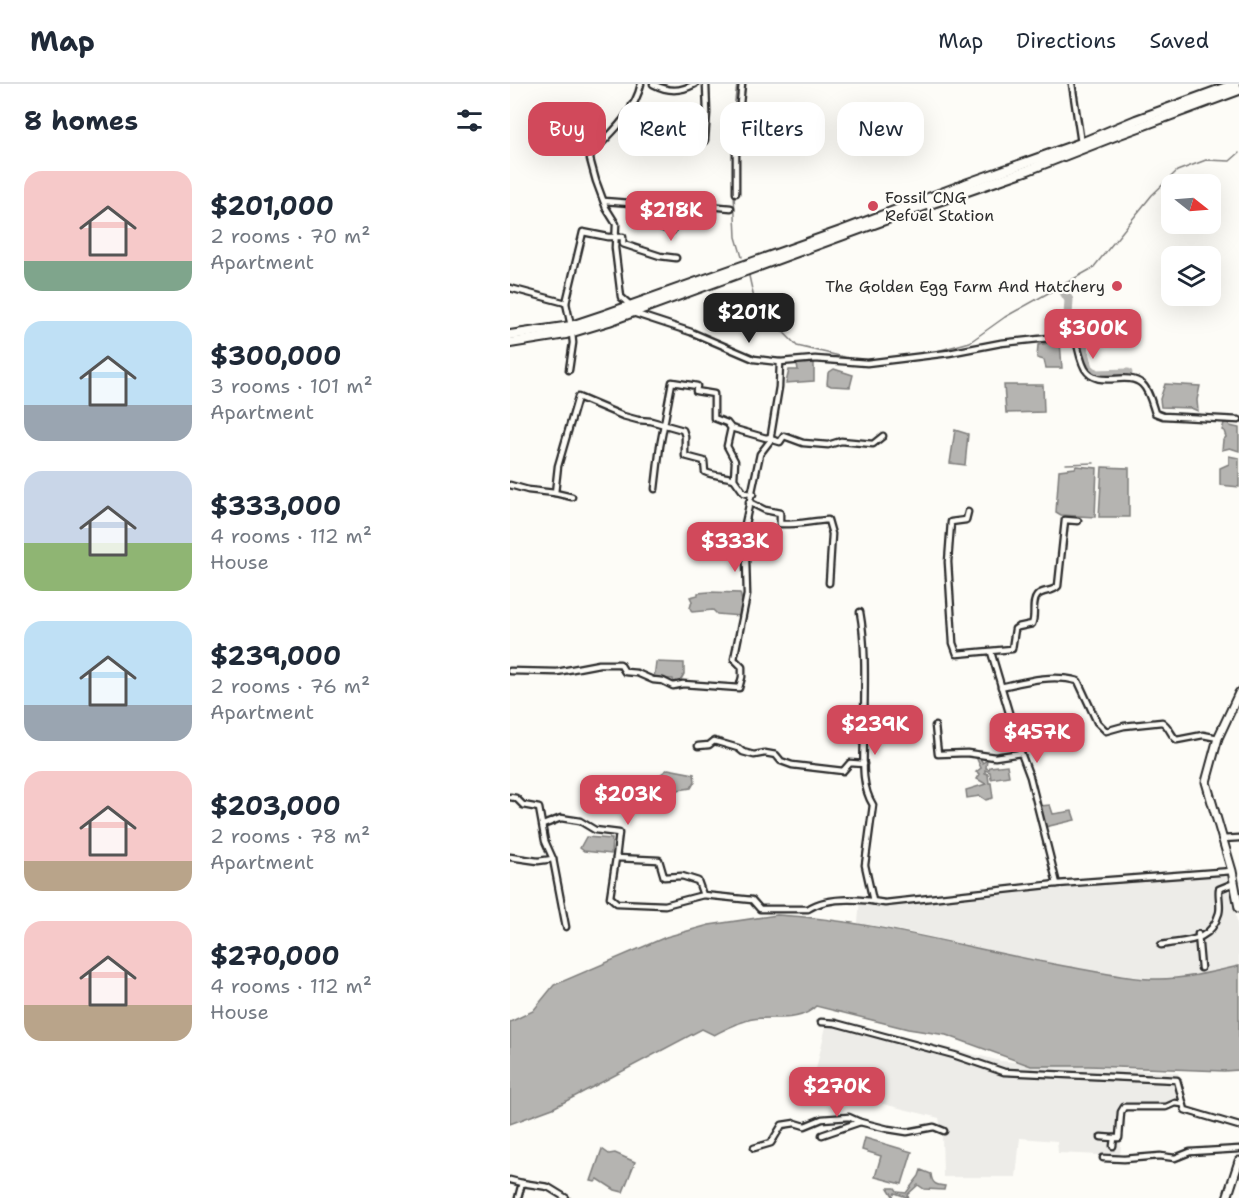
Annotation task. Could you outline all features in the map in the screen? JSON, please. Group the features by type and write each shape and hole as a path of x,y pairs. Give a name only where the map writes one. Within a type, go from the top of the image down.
{"highway":[{"path":"510,335 571,329 629,304 841,231 1235,84"},
{"path":"510,343 633,313 901,214 1028,170 1239,90"}],"main road":[{"path":"1239,693 1218,738 1206,782 1232,871 1239,908"},
{"path":"1227,1198 1239,1161"}],"street":[{"path":"634,102 641,84"},
{"path":"653,84 661,89 674,91 695,84"},
{"path":"706,84 706,102"},
{"path":"736,193 736,143 742,84"},
{"path":"1072,84 1082,143"},
{"path":"618,125 591,154 590,159 596,181 616,224 617,272 621,297 629,304"},
{"path":"604,201 643,204 650,223 672,231 676,203 731,208"},
{"path":"569,370 573,343 566,303 583,232 616,238 623,237 623,244 630,247 676,258"},
{"path":"510,288 566,303"},
{"path":"633,313 691,332 754,359 780,362 815,359 867,363 949,353 1002,343 1058,337 1076,338 1080,359 1087,372 1099,380 1137,381 1145,388 1155,413 1162,416 1239,420"},
{"path":"510,671 557,672 599,664 620,664 625,672 637,673 673,686 683,684 739,688 742,667 734,659 747,595 745,524 760,454 771,438 780,362"},
{"path":"655,489 660,446 672,382 697,386 696,391 714,394 714,418 727,423 731,428 780,442 784,436 803,443 828,445 841,441 873,444 883,436"},
{"path":"555,493 558,466 578,397 623,416 683,430 686,457 704,461 707,474 719,474 734,479 744,493 753,494"},
{"path":"731,428 727,446 735,461 734,479"},
{"path":"510,485 572,497"},
{"path":"749,502 765,510 780,513 780,524 792,525 828,520 832,534 829,583"},
{"path":"968,512 966,520 951,522 949,530 948,562 953,643 957,654 1012,649 1015,629 1032,624 1034,620 1035,598 1039,593 1055,590 1058,586 1065,520 1078,521"},
{"path":"860,612 864,662 864,764 867,796 873,805 865,865 873,901"},
{"path":"991,652 1030,777 1057,884"},
{"path":"1001,687 1041,678 1068,678 1078,681 1097,722 1106,731 1125,726 1162,722 1170,728 1173,737 1177,740 1203,735 1218,738"},
{"path":"936,726 938,754 968,753 995,757 1021,753"},
{"path":"698,746 709,745 714,741 754,755 765,753 776,755 781,761 810,768 843,771 850,763 864,764"},
{"path":"510,797 516,798 523,806 539,808 545,841 554,859 566,927"},
{"path":"543,825 561,818 580,821 595,830 619,833 610,897 617,903 665,904 703,895 752,900 760,909 808,909 814,905 837,902 885,903 1057,884 1232,871"},
{"path":"1222,839 1239,838"},
{"path":"510,857 538,861 554,859"},
{"path":"616,858 658,860 664,876 682,876 698,881 703,895"},
{"path":"1161,945 1198,940 1211,928 1219,912 1219,889 1234,883"},
{"path":"1198,934 1200,968"},
{"path":"821,1022 835,1023 932,1049 1004,1072 1177,1080 1185,1110 1239,1126"},
{"path":"1101,1137 1119,1138 1121,1112 1124,1107 1166,1107 1175,1103 1183,1104"},
{"path":"754,1148 771,1143 782,1125 795,1123 805,1126 834,1117 849,1117 860,1122 907,1132 934,1127 944,1131"},
{"path":"822,1135 860,1122"},
{"path":"1113,1146 1114,1138"},
{"path":"1103,1158 1175,1158 1190,1152 1239,1149"},
{"path":"510,1180 548,1187 566,1198"},
{"path":"518,1198 522,1183"}],"shaded area":[{"path":"1060,341 1062,368 1046,368 1044,360 1037,358 1038,345"},
{"path":"814,363 814,381 786,383 789,370 798,370 797,364"},
{"path":"834,369 853,375 850,387 827,384 828,373"},
{"path":"1165,384 1200,386 1197,400 1198,411 1191,408 1161,407 1160,399"},
{"path":"1004,385 1043,385 1044,412 1006,413"},
{"path":"1224,423 1239,428 1239,451 1230,448 1222,450 1223,440 1226,437 1222,430"},
{"path":"955,430 968,434 965,465 950,463"},
{"path":"1229,456 1239,458 1239,487 1220,485 1220,468 1229,464"},
{"path":"1076,466 1097,468 1095,517 1061,515 1056,512 1059,470"},
{"path":"1102,467 1129,468 1129,517 1099,517"},
{"path":"698,593 740,593 742,601 740,616 717,614 713,610 692,612 690,597"},
{"path":"656,662 684,663 684,674 679,683 674,684 673,679 654,678"},
{"path":"871,716 897,718 895,733 871,731"},
{"path":"976,757 979,757 983,763 987,759 986,768 989,769 1007,765 1009,776 991,779 990,772 985,770 989,783 991,783 993,798 986,800 980,796 967,798 966,790 986,784 977,779 980,774 976,772 981,768"},
{"path":"668,769 694,774 695,781 691,788 672,791 659,788 658,776"},
{"path":"1050,805 1053,814 1072,811 1075,820 1045,827 1040,806"},
{"path":"586,837 612,839 611,854 584,851 580,848"},
{"path":"1230,872 1239,937 1239,966 1209,973 1158,979 1103,973 858,923 860,899 880,905 904,899 1017,888"},
{"path":"777,915 886,929 1028,959 1134,978 1178,978 1239,966 1239,1070 1031,1066 946,1035 908,1029 816,1006 795,1017 748,1020 714,1035 702,1029 553,1108 510,1124 510,1022 533,1011 554,985 666,937 709,925"},
{"path":"828,1018 1001,1061 1178,1073 1184,1108 1124,1109 1120,1156 1058,1153 1057,1141 1020,1138 1016,1177 943,1177 942,1134 939,1118 812,1086"},
{"path":"865,1138 912,1152 902,1184 875,1177 881,1156 862,1150"},
{"path":"602,1149 609,1154 615,1153 635,1162 623,1192 615,1190 598,1179 595,1182 591,1181"},
{"path":"921,1170 931,1174 935,1183 945,1186 944,1190 924,1189 918,1185 907,1195 909,1198 895,1193 893,1196 888,1188 895,1188 898,1192 906,1193"}],"waterway":[{"path":"734,170 732,126 737,84"},
{"path":"930,353 970,342 1005,317 1093,268 1152,195 1177,171 1206,160 1230,161 1239,153"},
{"path":"734,193 736,237 742,257"},
{"path":"749,276 755,303 797,346 857,360"},
{"path":"1060,286 1069,300 1068,315 1073,319 1075,330 1082,341 1089,368 1096,374 1128,373"},
{"path":"1066,464 1094,463"}],"place":[{"name":"Fossil CNG Refuel Station","path":"873,206"},
{"name":"The Golden Egg Farm And Hatchery","path":"1117,286"}]}
